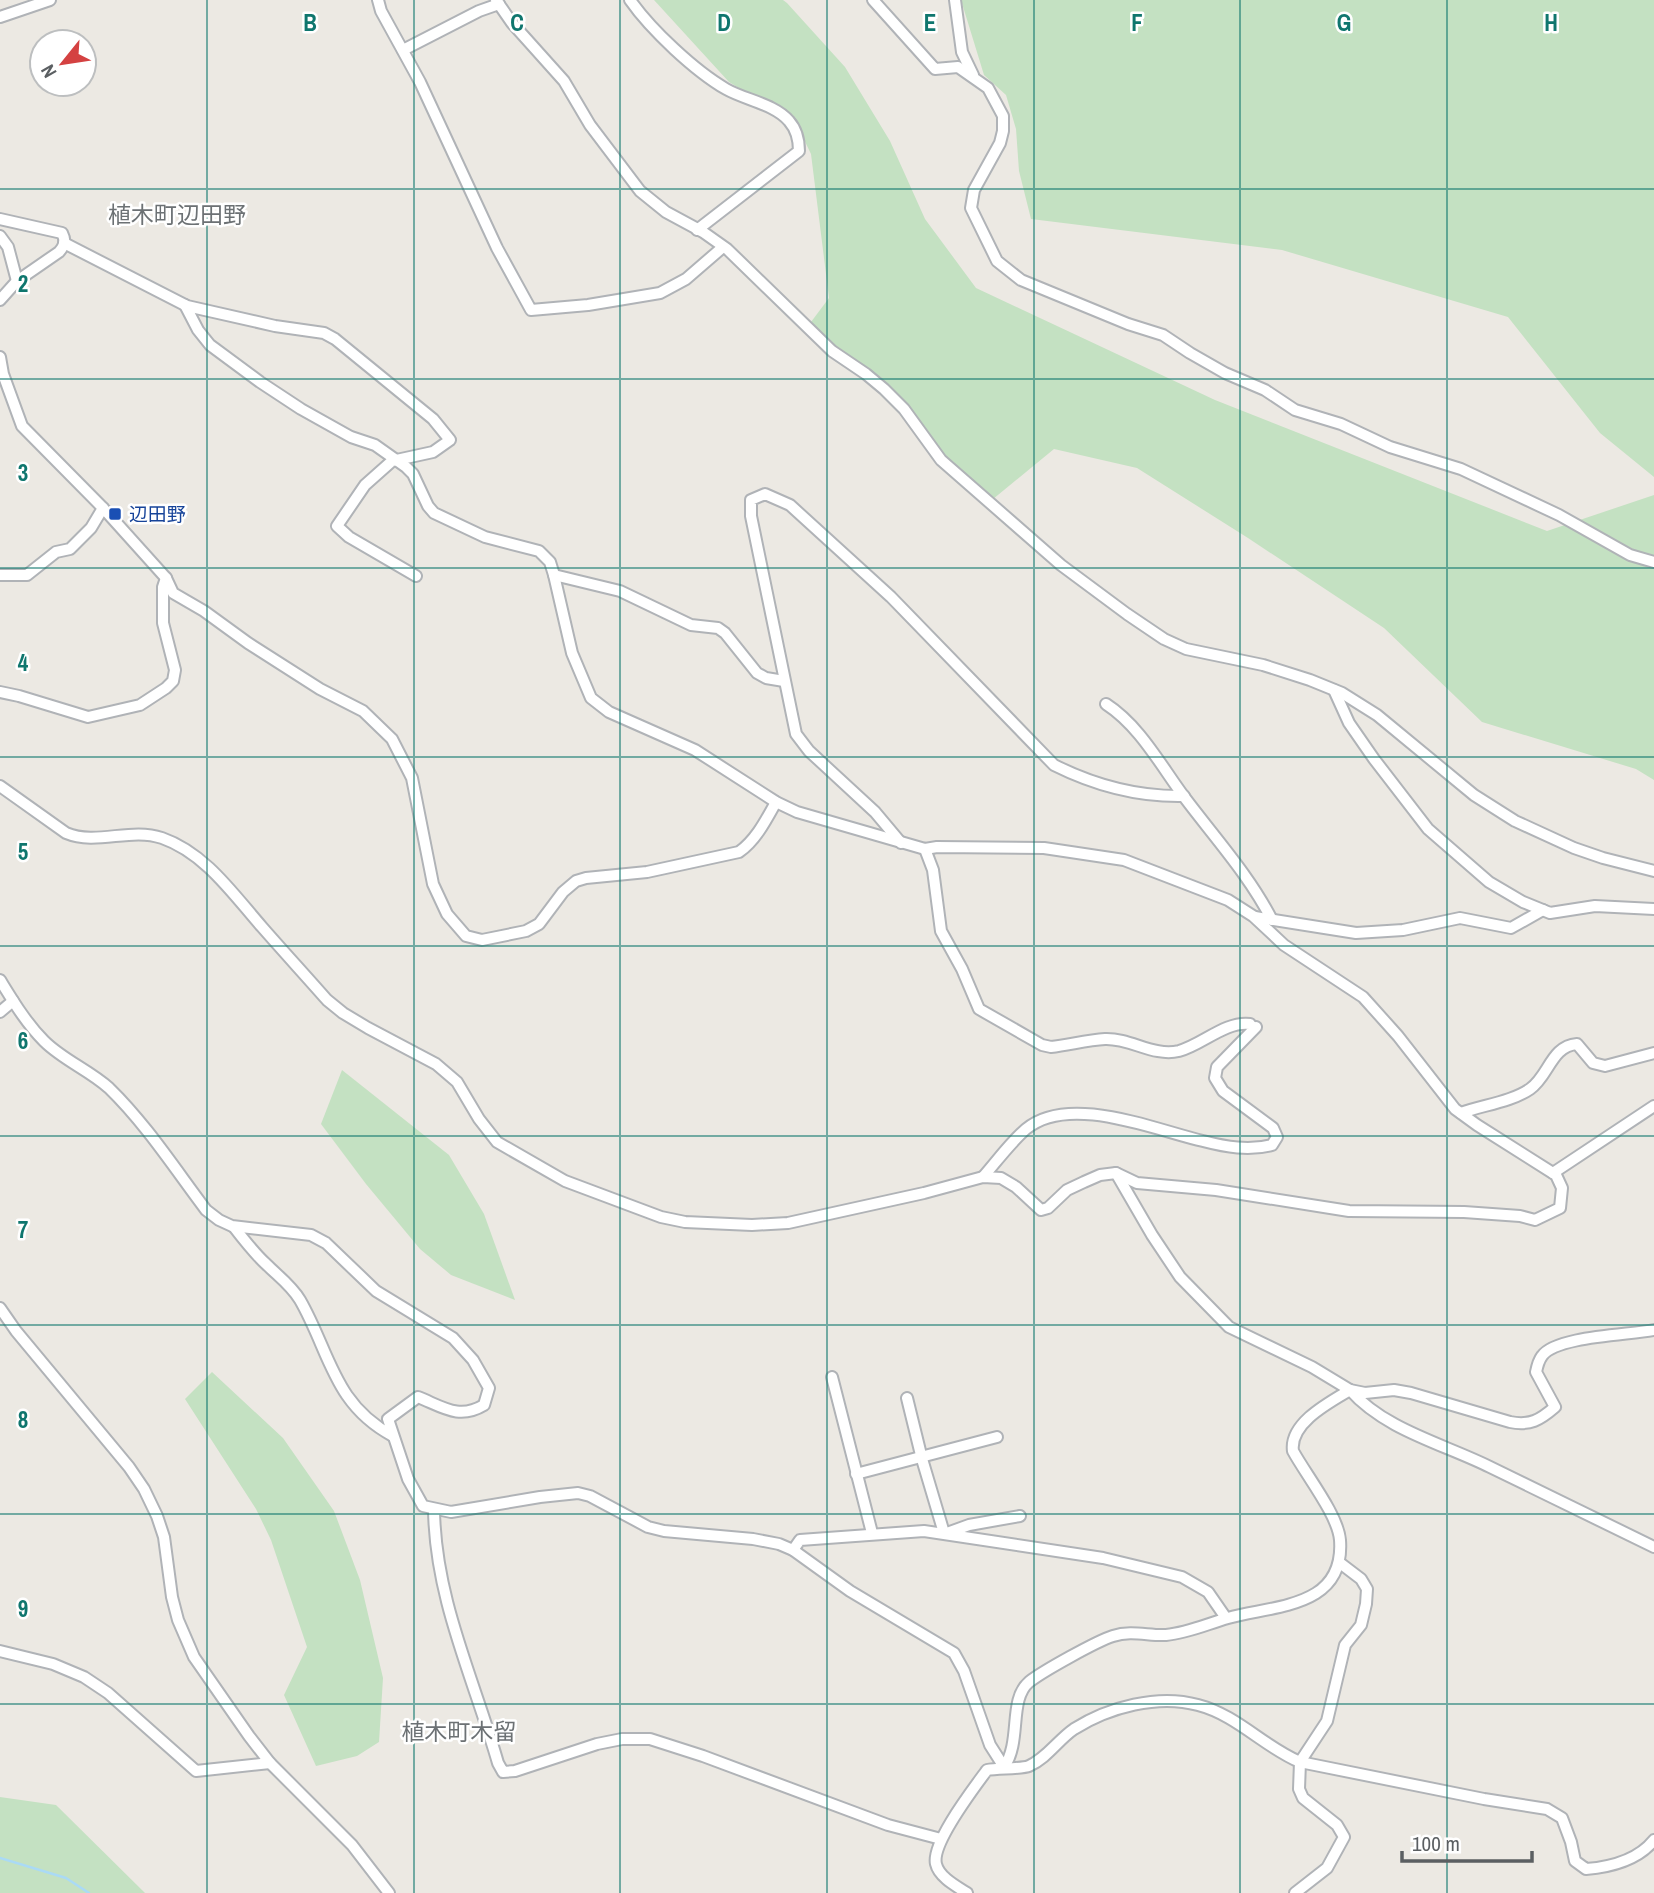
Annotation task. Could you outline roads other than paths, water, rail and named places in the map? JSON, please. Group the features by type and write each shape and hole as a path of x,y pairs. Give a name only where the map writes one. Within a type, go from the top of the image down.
{"street":[{"path":"0,17 50,0"},
{"path":"378,0 380,11 442,127 497,248 531,310 588,305 660,293 685,279 723,247"},
{"path":"630,0 684,58 703,74 726,89 776,111 789,121 799,138 799,151 697,230"},
{"path":"873,0 935,69 958,66 988,88 995,99 1003,116 1003,131 989,165 974,190 971,208 997,261 1021,280 1128,324 1163,334 1189,353 1225,373 1265,390 1295,410 1341,424 1390,447 1461,469 1559,515 1630,555 1654,562"},
{"path":"955,0 962,52 976,80"},
{"path":"403,51 498,2 512,23 564,81 590,125 640,191 666,212 723,247 832,351 884,389 904,409 941,460 954,473 1061,565 1164,639 1186,649 1263,665 1334,690 1377,715 1474,795 1516,821 1574,848 1654,871"},
{"path":"0,219 62,233 64,243 59,252 17,281 0,300"},
{"path":"0,236 8,247 17,281"},
{"path":"64,243 185,305 275,326 324,333 335,339 433,419 450,440 433,452 396,460 365,485 337,526 349,537 416,576"},
{"path":"0,786 66,834 79,839 142,833 190,850 327,1000 343,1013 436,1064 457,1082 479,1119 497,1142 565,1181 604,1198 661,1217 685,1222 752,1225 788,1223 925,1193 983,1177 1001,1178 1016,1186 1041,1210 1048,1208 1067,1190 1100,1175 1116,1173 1137,1183 1229,1192 1349,1211 1464,1212 1520,1216 1535,1220 1560,1208 1562,1188 1553,1173 1455,1109 1398,1036 1363,998 1284,946 1253,916 1228,900 1124,860 1044,848 925,849 797,812 776,802 695,750 609,712 591,698 572,653 550,562 539,551 485,537 434,513 412,474 396,460 375,445 351,437 301,410 260,382 204,339 185,305"},
{"path":"0,356 3,374 22,426 103,508 166,578 173,593 320,689 363,711 392,739 412,778 433,884 447,914 466,936 474,939 495,939 526,931 539,923 563,892 576,881 647,872 739,852 747,847 760,830 776,802"},
{"path":"901,843 876,812 809,751 796,734 751,516 751,500 765,494 790,505 891,597 1054,765 1073,775 1117,789 1158,797 1184,796"},
{"path":"0,575 27,575 56,552 71,549 91,528 103,508"},
{"path":"554,575 620,592 691,625 718,628 757,673 766,678 784,681"},
{"path":"0,692 88,717 140,705 166,688 173,681 175,670 163,623 163,587 166,578"},
{"path":"1334,690 1355,732 1428,829 1489,882 1523,902 1550,913 1595,906 1654,909"},
{"path":"1106,704 1138,735 1229,853 1263,902 1272,920"},
{"path":"925,849 933,870 942,931 979,1009 1042,1045 1051,1047 1106,1039 1163,1053 1180,1051 1223,1030 1250,1024 1252,1028 1256,1027 1217,1068 1215,1078 1223,1091 1273,1128 1277,1137 1272,1145 1258,1149 1225,1146 1115,1119 1063,1114 1044,1119 1027,1128 983,1177"},
{"path":"1253,916 1356,933 1403,930 1460,919 1511,928 1543,910"},
{"path":"0,980 45,1042 93,1074 110,1090 141,1125 206,1210 234,1227 311,1235 326,1243 376,1291 453,1338 473,1360 489,1388 484,1405 474,1411 461,1413 418,1397 388,1419 408,1479 423,1506 450,1512 578,1493 590,1496 648,1527 664,1531 753,1539 793,1550 850,1591 954,1653 964,1671 990,1745 1004,1767"},
{"path":"0,1012 13,1001"},
{"path":"1461,1113 1514,1097 1531,1088 1556,1053 1570,1045 1577,1044 1592,1063 1605,1066 1654,1053"},
{"path":"1553,1173 1654,1106"},
{"path":"1116,1173 1180,1277 1229,1327 1312,1367 1350,1390 1365,1406 1398,1426 1570,1504 1654,1547"},
{"path":"234,1227 247,1245 290,1285 301,1302 341,1389 374,1426 393,1436"},
{"path":"0,1308 144,1489 164,1537 172,1597 185,1640 208,1680 270,1763 352,1845 389,1893"},
{"path":"1004,1767 1012,1755 1018,1700 1028,1683 1114,1635 1164,1635 1196,1629 1226,1618 1304,1601 1329,1583 1340,1563 1340,1537 1292,1448 1301,1427 1314,1412 1350,1390 1364,1393 1403,1392 1447,1402 1510,1422 1535,1422 1555,1407 1536,1372 1542,1355 1560,1345 1654,1330"},
{"path":"832,1377 872,1533"},
{"path":"907,1398 944,1534"},
{"path":"856,1474 922,1459 997,1437"},
{"path":"434,1509 434,1537 445,1600 503,1772 597,1744 622,1739 650,1739 888,1825 941,1839"},
{"path":"944,1534 969,1525 1020,1516"},
{"path":"793,1550 800,1541 872,1533 924,1531 1103,1558 1170,1573 1203,1588 1226,1618"},
{"path":"1295,1893 1327,1868 1343,1837 1337,1825 1303,1798 1299,1789 1300,1762 1326,1721 1345,1645 1361,1625 1366,1604 1367,1589 1361,1578 1340,1563"},
{"path":"0,1651 53,1664 84,1677 108,1693 196,1771 270,1763"},
{"path":"967,1893 941,1874 935,1862 941,1839 986,1770 1004,1767 1027,1768 1046,1755 1074,1729 1108,1712 1159,1702 1196,1704 1221,1713 1300,1762 1547,1809 1562,1818 1575,1861 1586,1869 1621,1863 1654,1840"}],"waterway":[{"path":"0,1858 66,1878 89,1893"}],"place":[{"name":"辺田野","path":"115,514"}],"district":[{"name":"植木町辺田野","path":"177,214"},
{"name":"植木町木留","path":"459,1731"}]}
